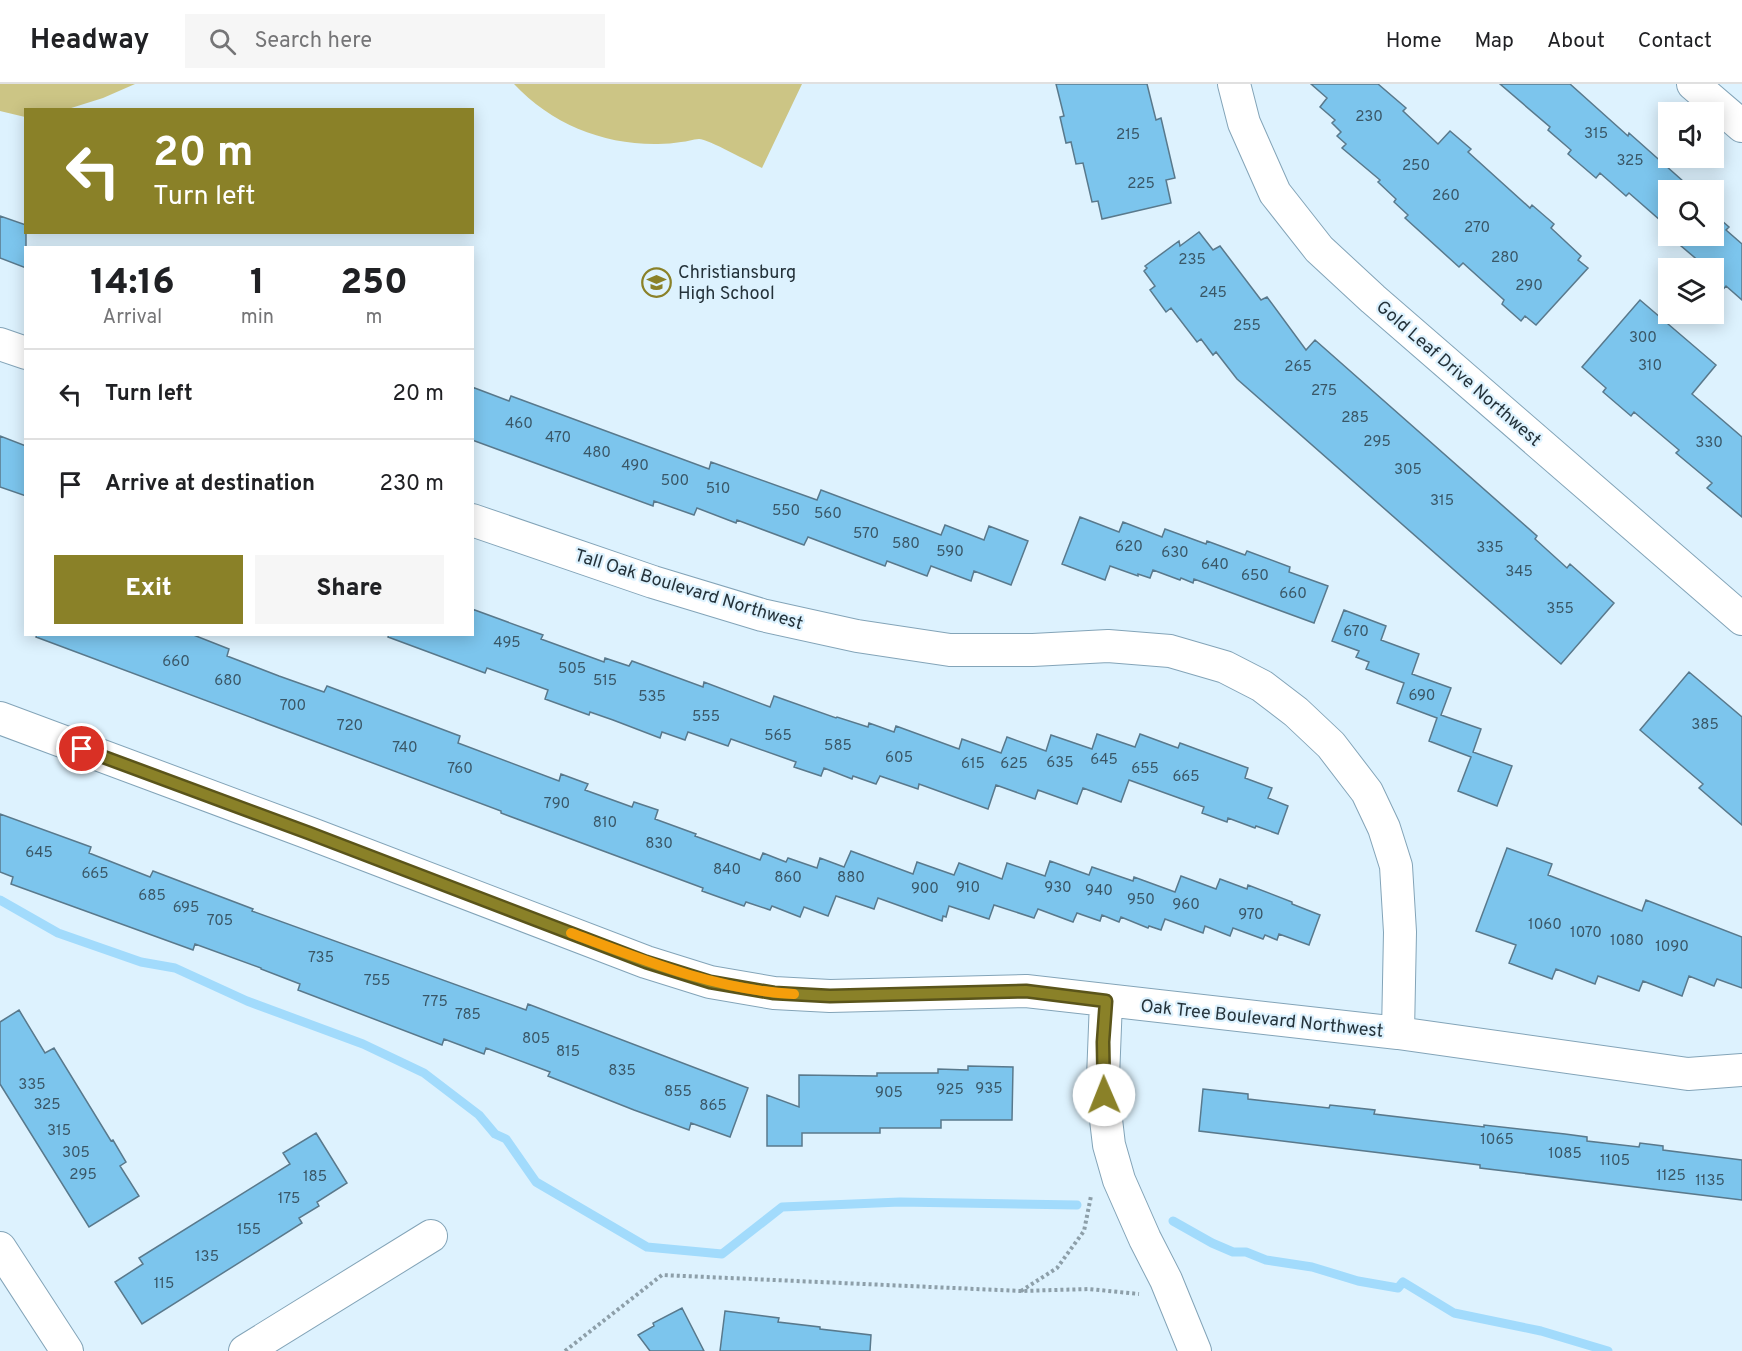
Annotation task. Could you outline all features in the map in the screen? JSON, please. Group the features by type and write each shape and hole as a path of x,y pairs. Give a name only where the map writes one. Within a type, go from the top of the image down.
{"street":[{"name":"Gold Leaf Drive Northwest","path":"1234,84 1244,123 1275,193 1319,249 1382,307 1742,619"},
{"path":"1693,84 1742,126"},
{"path":"0,344 24,352"},
{"name":"Tall Oak Boulevard Northwest","path":"474,521 653,582 762,615 857,636 950,650 1022,650 1108,646 1170,651 1225,667 1262,686 1296,712 1331,745 1367,792 1384,828 1395,866 1400,932 1398,1033"},
{"name":"Oak Tree Boulevard Northwest","path":"0,718 646,962 710,982 774,993 830,996 1026,991 1398,1033 1688,1074 1742,1070"},
{"path":"1106,1001 1103,1051 1105,1111 1109,1145 1119,1180 1166,1280 1195,1351"},
{"path":"245,1351 431,1236"},
{"path":"0,1248 67,1351"}],"path":[{"path":"1021,1291 1057,1268 1084,1231 1094,1177 1116,1169"},
{"path":"565,1351 662,1275 1021,1291 1089,1289 1138,1294 1166,1280"}],"shaded area":[{"path":"0,84 135,84 103,98 71,108 24,108 24,117 0,111"},
{"path":"514,84 802,84 762,168 699,139 658,144 618,141 598,136 562,121 529,98"}],"building":[{"path":"1056,84 1147,84 1156,120 1161,118 1175,178 1166,180 1171,203 1102,219 1098,201 1092,202 1083,163 1076,164 1071,142 1066,143 1060,117 1064,116"},
{"path":"1311,84 1378,84 1406,108 1403,111 1438,144 1450,131 1471,149 1468,152 1530,208 1532,205 1554,224 1551,228 1581,256 1578,260 1588,268 1536,325 1525,316 1521,321 1502,304 1504,300 1463,263 1459,267 1405,218 1408,215 1394,202 1396,199 1378,182 1380,180 1342,148 1346,144 1337,136 1341,132 1332,123 1335,120 1320,107 1327,98"},
{"path":"1500,84 1570,84 1628,136 1629,133 1658,159 1658,168 1668,168 1682,180 1658,180 1658,218 1629,193 1626,196 1600,173 1596,178 1568,154 1571,150 1548,130 1550,127"},
{"path":"0,216 24,224 26,246 24,246 24,267 0,258"},
{"path":"1724,223 1729,227 1726,230 1742,244 1742,300 1726,286 1724,288 1724,258 1695,258 1681,246 1724,246"},
{"path":"1199,232 1213,250 1220,246 1261,300 1267,297 1306,350 1315,340 1537,536 1535,539 1567,568 1570,564 1614,603 1561,664 1237,379 1216,352 1213,355 1201,339 1197,342 1171,308 1166,312 1150,290 1155,286 1144,271 1147,268 1145,266 1179,241 1180,246"},
{"path":"1640,300 1658,315 1658,324 1668,324 1716,365 1692,394 1742,437 1742,517 1707,488 1712,483 1676,453 1679,450 1634,412 1631,416 1603,392 1606,388 1582,367"},
{"path":"474,388 509,401 511,396 709,469 711,462 817,500 821,490 941,535 945,525 984,540 989,526 1028,541 1011,585 974,571 971,581 931,566 927,576 887,561 885,566 808,537 804,545 697,508 694,515 654,501 653,506 474,441"},
{"path":"0,436 24,445 24,495 0,487"},
{"path":"1080,517 1119,532 1123,522 1162,537 1165,529 1245,555 1247,551 1290,567 1289,572 1328,586 1314,623 1194,579 1193,583 1153,570 1150,578 1110,566 1105,580 1062,564"},
{"path":"474,610 543,635 541,639 604,662 605,658 629,666 632,661 703,687 704,682 770,707 774,696 868,727 869,723 894,732 896,726 959,749 962,739 1001,753 1007,737 1046,751 1051,735 1092,749 1097,734 1135,747 1140,734 1178,748 1180,743 1248,768 1245,778 1272,788 1268,798 1288,806 1278,834 1228,818 1227,822 1202,813 1204,807 1129,780 1121,802 1083,788 1077,804 1038,790 1035,799 996,785 988,809 919,784 918,789 880,776 876,784 853,776 852,779 824,768 821,776 794,767 796,762 731,739 728,746 688,732 685,740 662,732 660,738 590,712 589,715 545,699 548,690 487,668 485,673 388,637 474,636"},
{"path":"1344,610 1386,626 1381,640 1419,654 1412,674 1451,688 1441,715 1481,729 1473,752 1512,766 1497,806 1458,791 1471,757 1429,741 1437,718 1397,703 1404,683 1366,669 1369,662 1356,657 1359,651 1332,641"},
{"path":"196,636 229,649 227,656 279,676 324,692 327,686 460,736 458,743 559,781 561,774 588,784 585,790 632,807 634,802 658,810 655,819 760,860 763,853 786,862 788,858 817,868 820,858 844,867 851,851 913,874 917,862 954,875 959,863 1002,879 1007,863 1045,876 1050,861 1089,875 1092,867 1133,881 1134,877 1175,892 1181,876 1216,889 1220,879 1247,889 1248,885 1320,915 1309,945 1279,934 1277,940 1265,935 1263,939 1233,928 1230,936 1205,926 1203,933 1165,919 1161,930 1149,926 1148,928 1121,917 1119,922 1102,915 1100,921 1077,913 1073,922 1038,909 1034,918 994,905 989,919 949,906 946,917 943,916 942,921 878,898 874,909 836,896 828,916 804,907 800,917 772,906 770,910 746,902 744,906 702,891 703,888 501,813 501,811 36,637"},
{"path":"1689,672 1742,717 1742,825 1699,788 1703,784 1640,730"},
{"path":"0,814 91,847 89,853 150,877 153,871 253,909 252,911 526,1010 528,1004 748,1088 730,1137 691,1123 689,1130 634,1110 548,1076 550,1072 486,1048 484,1054 444,1039 442,1045 298,990 300,984 261,968 195,944 193,950 11,884 13,877 0,872"},
{"path":"1507,848 1552,864 1548,875 1642,911 1646,900 1742,937 1742,988 1717,979 1714,986 1689,976 1682,996 1643,981 1639,991 1598,976 1595,984 1556,969 1552,979 1509,963 1516,945 1476,931"},
{"path":"19,1010 45,1053 54,1048 126,1162 120,1166 139,1196 89,1227 0,1084 0,1022"},
{"path":"968,1066 1013,1067 1012,1120 941,1120 941,1128 880,1128 880,1133 802,1133 802,1146 767,1146 767,1095 799,1107 799,1075 877,1076 877,1073 938,1073 938,1069 968,1070"},
{"path":"1203,1089 1248,1094 1248,1099 1329,1108 1330,1105 1375,1110 1374,1114 1565,1134 1587,1137 1587,1141 1639,1147 1640,1143 1663,1146 1663,1150 1742,1160 1742,1200 1199,1131"},
{"path":"316,1133 347,1183 317,1202 319,1206 299,1218 302,1223 142,1324 115,1282 143,1264 139,1258 290,1164 283,1153"},
{"path":"682,1308 704,1351 650,1351 638,1335 654,1326 653,1323"},
{"path":"725,1311 779,1318 778,1322 820,1327 820,1329 871,1335 870,1351 720,1351"}],"waterway":[{"path":"0,900 58,933 141,962 175,968 247,1001 363,1044 424,1073 479,1115 495,1134 506,1139 536,1182 647,1247 722,1254 782,1207 900,1202 1077,1205"},
{"path":"1173,1221 1233,1252 1246,1252 1266,1260 1312,1267 1358,1281 1398,1288 1403,1282 1454,1313 1541,1331 1608,1351"}],"slow traffic":[{"path":"571,933 646,962 710,982 774,993 794,994"}],"place":[{"name":"Christiansburg High School","path":"657,282"}],"route":[{"path":"82,749 646,962 710,982 774,993 830,996 1026,991 1106,1001 1103,1042 1104,1095"}]}
